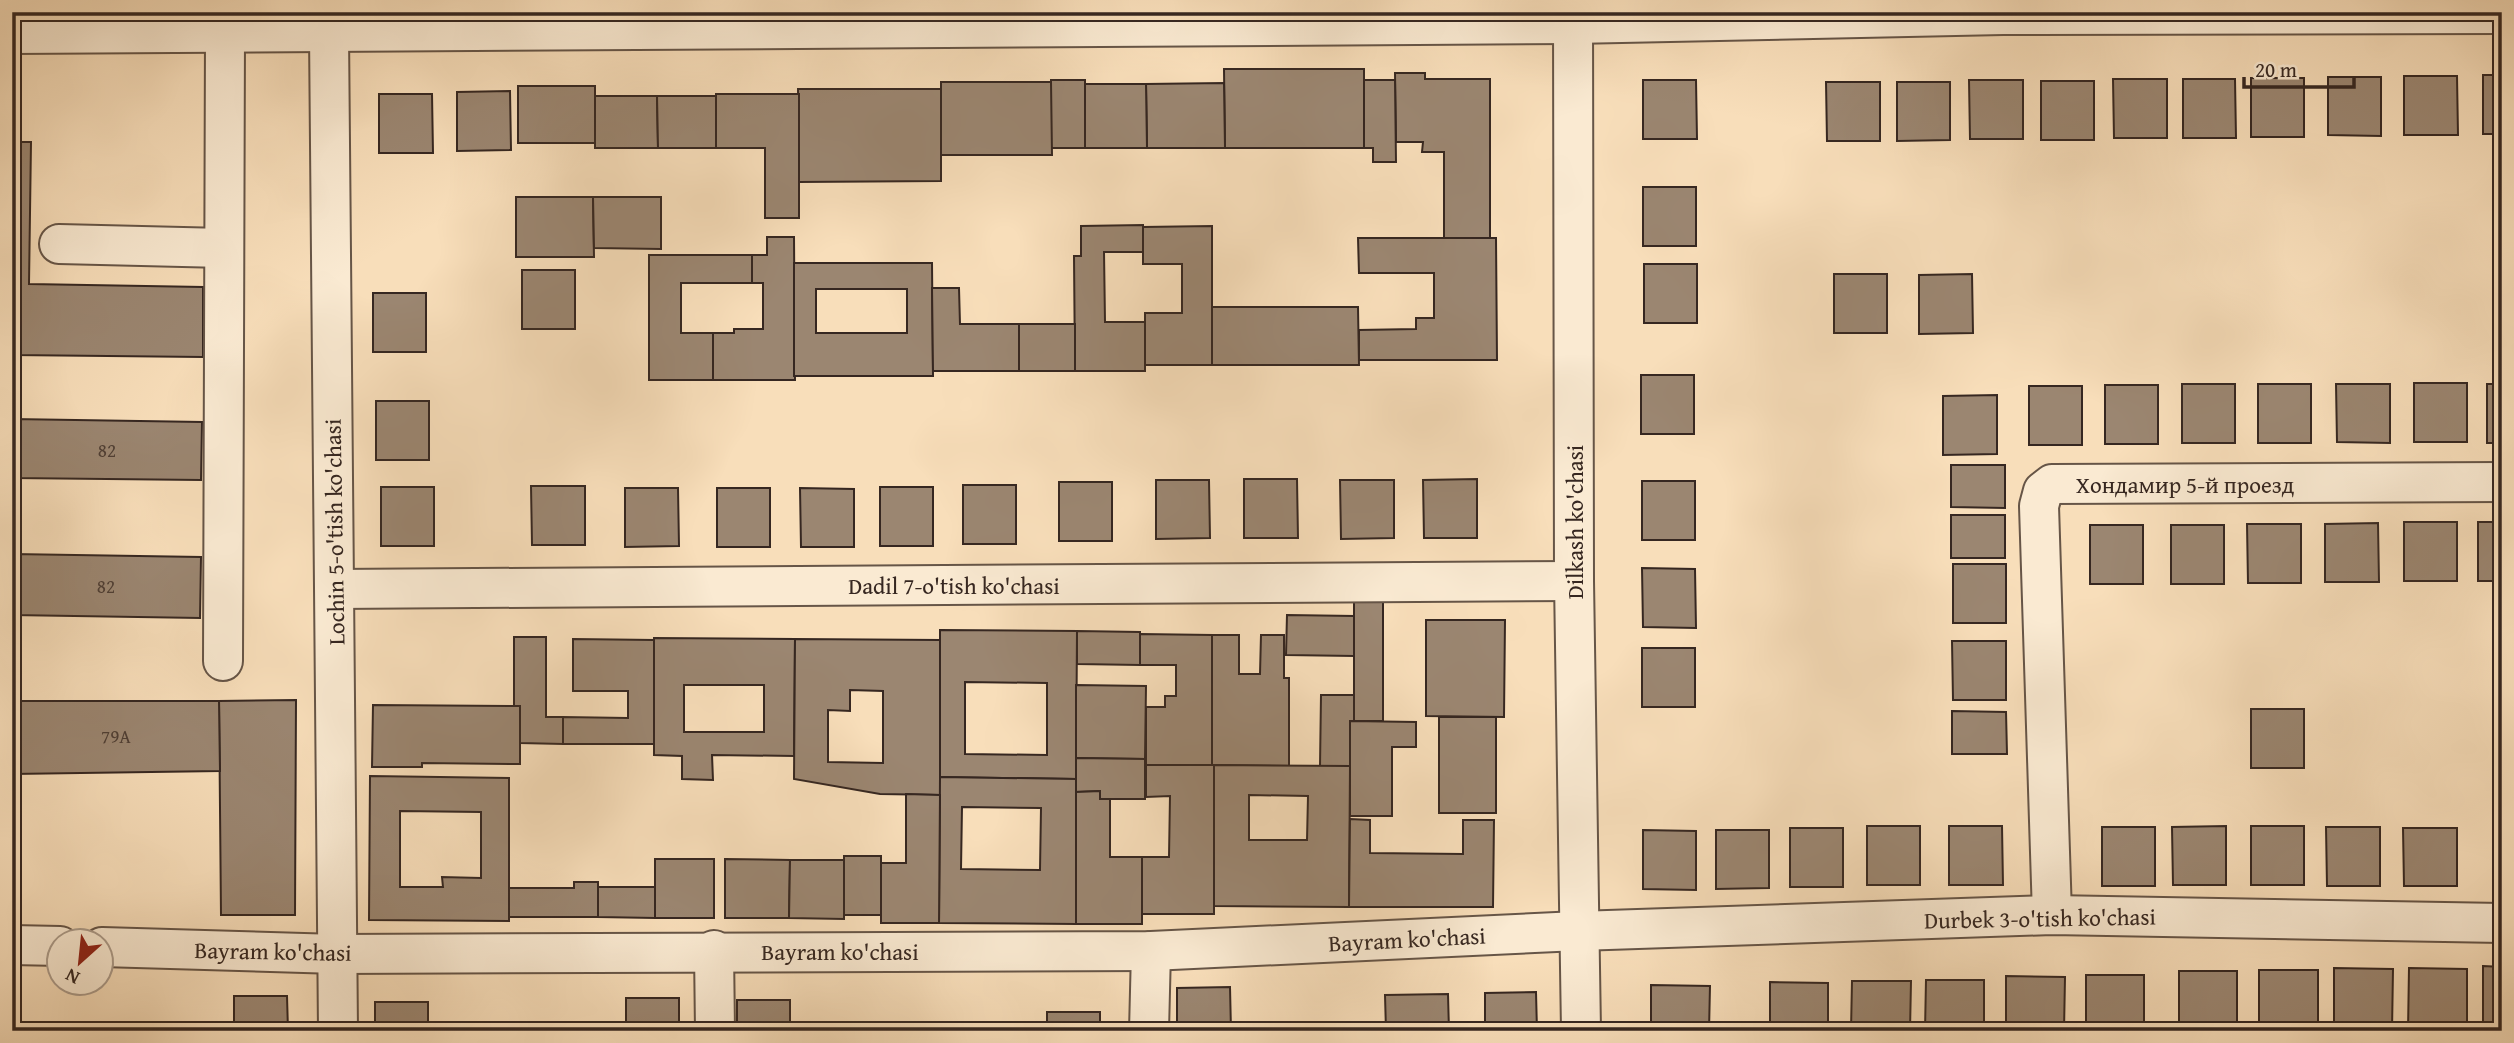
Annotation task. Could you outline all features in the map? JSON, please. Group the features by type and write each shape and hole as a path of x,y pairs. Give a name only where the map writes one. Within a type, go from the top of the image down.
{"street":[{"path":"12,34 328,33 2003,14 2502,14"},
{"name":"Dilkash ko'chasi","path":"1573,18 1574,581 1581,1031"},
{"name":"Lochin 5-o'tish ko'chasi","path":"328,33 338,1031"},
{"path":"223,661 225,34"},
{"path":"59,244 224,248"},
{"name":"Хондамир 5-й проезд","path":"2052,915 2039,506 2043,491 2052,484 2502,482"},
{"name":"Dadil 7-o'tish ko'chasi","path":"335,589 1574,581"},
{"name":"Durbek 3-o'tish ko'chasi","path":"1578,930 2052,915 2502,923"},
{"name":"Bayram ko'chasi","path":"116,947 337,954 714,950 1151,951 1578,930"},
{"path":"12,945 46,946"},
{"path":"714,950 715,1031"},
{"path":"1149,1031 1151,951"}],"building":[{"path":"1224,69 1364,69 1364,148 1225,148"},
{"path":"1395,73 1425,73 1425,79 1490,79 1490,238 1444,238 1444,152 1422,152 1423,142 1396,142"},
{"path":"2483,75 2502,75 2502,134 2483,134"},
{"path":"2404,76 2457,76 2458,135 2404,135"},
{"path":"2328,77 2381,77 2381,136 2328,135"},
{"path":"2251,78 2304,78 2304,137 2251,137"},
{"path":"2113,79 2167,79 2167,138 2114,138"},
{"path":"2183,79 2235,79 2236,138 2183,138"},
{"path":"1051,80 1085,80 1085,148 1051,148"},
{"path":"1364,80 1395,80 1396,162 1373,162 1373,148 1364,148"},
{"path":"1643,80 1696,80 1697,139 1643,139"},
{"path":"1969,80 2023,80 2023,139 1970,139"},
{"path":"2041,81 2094,81 2094,140 2041,140"},
{"path":"941,82 1051,82 1052,155 941,155"},
{"path":"1826,82 1880,82 1880,141 1827,141"},
{"path":"1897,82 1950,82 1950,140 1897,141"},
{"path":"1224,83 1225,148 1147,148 1146,84"},
{"path":"1085,84 1146,84 1147,148 1085,148"},
{"path":"518,86 595,86 595,143 518,143"},
{"path":"798,89 941,89 941,181 799,182"},
{"path":"510,91 511,150 457,151 457,92"},
{"path":"379,94 432,94 433,153 379,153"},
{"path":"716,94 799,94 799,218 765,218 765,148 716,148"},
{"path":"595,96 657,96 658,148 595,148"},
{"path":"657,96 716,96 716,148 658,148"},
{"path":"12,142 31,142 29,284 203,287 203,357 12,355"},
{"path":"1643,187 1696,187 1696,246 1643,246"},
{"path":"516,197 593,197 594,257 516,257"},
{"path":"593,197 661,197 661,249 594,248"},
{"path":"1143,225 1143,252 1104,252 1105,322 1145,322 1145,371 1075,371 1074,256 1081,256 1081,226"},
{"path":"1212,226 1212,365 1145,365 1145,313 1182,313 1182,264 1143,264 1143,227"},
{"path":"767,237 794,237 795,380 713,380 713,333 734,333 734,329 763,329 763,283 752,283 752,255 767,255"},
{"path":"1358,238 1496,238 1497,360 1359,360 1359,330 1416,329 1416,318 1434,318 1434,273 1359,273"},
{"path":"649,255 752,255 752,283 681,283 681,333 713,333 713,380 649,380"},
{"path":"794,263 932,263 933,376 794,376","holes":["816,289 907,289 907,333 816,333"]},
{"path":"1644,264 1697,264 1697,323 1644,323"},
{"path":"522,270 575,270 575,329 522,329"},
{"path":"1834,274 1887,274 1887,333 1834,333"},
{"path":"1972,274 1973,333 1919,334 1919,275"},
{"path":"932,288 959,288 960,324 1019,324 1019,371 933,371"},
{"path":"373,293 426,293 426,352 373,352"},
{"path":"1212,307 1358,307 1359,365 1212,365"},
{"path":"1019,324 1075,324 1075,371 1019,371"},
{"path":"1641,375 1694,375 1694,434 1641,434"},
{"path":"2414,383 2467,383 2467,442 2414,442"},
{"path":"2182,384 2235,384 2235,443 2182,443"},
{"path":"2258,384 2311,384 2311,443 2258,443"},
{"path":"2336,384 2390,384 2390,443 2337,442"},
{"path":"2487,384 2502,384 2502,443 2487,443"},
{"path":"2105,385 2158,385 2158,444 2105,444"},
{"path":"2029,386 2082,386 2082,445 2029,445"},
{"path":"1997,395 1997,454 1943,455 1943,396"},
{"path":"376,401 429,401 429,460 376,460"},
{"path":"12,419 202,422 201,480 12,478"},
{"path":"1951,465 2005,465 2005,508 1951,507"},
{"path":"1244,479 1297,479 1298,538 1244,538"},
{"path":"1477,479 1477,538 1424,538 1423,480"},
{"path":"1156,480 1209,480 1210,538 1156,539"},
{"path":"1340,480 1394,480 1394,538 1341,539"},
{"path":"1642,481 1695,481 1695,540 1642,540"},
{"path":"1059,482 1112,482 1112,541 1059,541"},
{"path":"963,485 1016,485 1016,544 963,544"},
{"path":"531,486 585,486 585,545 532,545"},
{"path":"381,487 434,487 434,546 381,546"},
{"path":"880,487 933,487 933,546 880,546"},
{"path":"625,488 678,488 679,546 625,547"},
{"path":"717,488 770,488 770,547 717,547"},
{"path":"800,488 854,489 854,547 801,547"},
{"path":"1951,515 2005,515 2005,558 1951,558"},
{"path":"2404,522 2457,522 2457,581 2404,581"},
{"path":"2478,522 2502,522 2502,581 2478,581"},
{"path":"2378,523 2379,582 2325,582 2325,524"},
{"path":"2247,524 2301,524 2301,583 2248,583"},
{"path":"2090,525 2143,525 2143,584 2090,584"},
{"path":"2171,525 2224,525 2224,584 2171,584"},
{"path":"12,554 201,557 200,618 12,615"},
{"path":"1953,564 2006,564 2006,623 1953,623"},
{"path":"1642,568 1695,569 1696,628 1643,627"},
{"path":"1354,601 1383,601 1383,721 1354,721"},
{"path":"1287,615 1354,616 1354,656 1286,655"},
{"path":"1426,620 1505,620 1504,717 1426,716"},
{"path":"940,630 1077,631 1076,779 940,777","holes":["965,682 1047,683 1047,755 965,754"]},
{"path":"1077,631 1140,632 1140,665 1077,664"},
{"path":"1140,634 1212,635 1212,765 1146,765 1146,707 1165,707 1165,696 1176,696 1176,665 1140,665"},
{"path":"1212,635 1239,635 1239,674 1260,674 1261,635 1284,635 1284,678 1289,678 1289,766 1212,765"},
{"path":"514,637 546,637 546,717 563,717 563,744 520,743 520,706 514,706"},
{"path":"654,638 795,639 794,756 712,755 713,780 682,779 682,756 654,755","holes":["684,685 764,685 764,732 684,732"]},
{"path":"573,639 654,640 654,744 563,744 563,717 628,718 628,691 573,691"},
{"path":"795,639 940,640 940,795 880,794 794,779","holes":["850,690 883,691 883,763 828,762 828,710 850,711"]},
{"path":"1952,641 2006,641 2006,700 1953,700"},
{"path":"1642,648 1695,648 1695,707 1642,707"},
{"path":"1076,685 1146,686 1145,759 1076,758"},
{"path":"1321,695 1354,695 1354,721 1350,721 1350,766 1320,766"},
{"path":"296,700 295,915 221,915 219,701"},
{"path":"12,701 219,701 220,771 12,774"},
{"path":"373,705 520,706 520,764 422,763 422,767 372,767"},
{"path":"2251,709 2304,709 2304,768 2251,768"},
{"path":"1952,711 2006,712 2007,754 1952,754"},
{"path":"1439,717 1496,717 1496,813 1439,813"},
{"path":"1350,721 1416,722 1416,747 1392,747 1392,816 1350,816"},
{"path":"1076,758 1145,759 1145,799 1100,799 1100,791 1076,792"},
{"path":"1146,765 1214,765 1214,914 1142,914 1142,857 1169,857 1170,796 1146,797"},
{"path":"1214,765 1350,766 1349,907 1214,906","holes":["1249,795 1308,796 1307,840 1249,840"]},
{"path":"370,776 509,778 509,921 369,920","holes":["400,811 481,812 481,878 442,877 443,887 400,887"]},
{"path":"940,777 1076,779 1076,924 939,923","holes":["962,807 1041,808 1040,870 961,869"]},
{"path":"1100,791 1100,799 1110,799 1110,857 1142,857 1142,924 1076,924 1076,792"},
{"path":"906,794 940,795 939,923 881,923 881,863 906,863"},
{"path":"1350,819 1370,820 1370,853 1463,854 1463,820 1494,820 1493,907 1349,907"},
{"path":"1867,826 1920,826 1920,885 1867,885"},
{"path":"1949,826 2002,826 2003,885 1949,885"},
{"path":"2226,826 2226,885 2173,885 2172,827"},
{"path":"2251,826 2304,826 2304,885 2251,885"},
{"path":"2102,827 2155,827 2155,886 2102,886"},
{"path":"2326,827 2380,827 2380,886 2327,886"},
{"path":"1790,828 1843,828 1843,887 1790,887"},
{"path":"2403,828 2457,828 2457,886 2404,886"},
{"path":"2495,828 2502,828 2502,887 2495,887"},
{"path":"1643,830 1696,831 1696,890 1643,889"},
{"path":"1716,830 1769,830 1769,888 1716,889"},
{"path":"844,856 881,856 881,915 844,915"},
{"path":"655,859 714,859 714,918 655,918"},
{"path":"725,859 790,860 789,918 725,918"},
{"path":"790,860 844,860 844,919 789,918"},
{"path":"574,882 598,882 598,917 509,917 509,888 574,888"},
{"path":"598,887 655,887 655,918 598,917"},
{"path":"2483,966 2502,967 2502,1031 2483,1031"},
{"path":"2334,968 2393,969 2392,1031 2334,1031"},
{"path":"2409,968 2467,969 2467,1031 2408,1031"},
{"path":"2259,970 2318,970 2318,1031 2259,1031"},
{"path":"2179,971 2237,971 2237,1031 2179,1031"},
{"path":"2086,975 2144,975 2144,1031 2086,1031"},
{"path":"2006,976 2065,977 2064,1031 2006,1031"},
{"path":"1926,980 1984,980 1984,1031 1925,1031"},
{"path":"1852,981 1911,981 1910,1031 1851,1031"},
{"path":"1770,982 1828,983 1828,1031 1770,1031"},
{"path":"1651,985 1710,986 1709,1031 1651,1031"},
{"path":"1230,987 1231,1031 1177,1031 1177,988"},
{"path":"1536,992 1537,1031 1485,1031 1485,993"},
{"path":"1448,994 1449,1031 1386,1031 1385,995"},
{"path":"234,996 287,996 288,1031 234,1031"},
{"path":"626,998 679,998 679,1031 626,1031"},
{"path":"737,1000 790,1000 790,1031 737,1031"},
{"path":"375,1002 428,1002 428,1031 375,1031"},
{"path":"1047,1012 1100,1012 1100,1031 1047,1031"},
{"path":"1330,1022 1330,1031 1231,1031 1231,1024"},
{"path":"95,1024 95,1031 41,1031 41,1025"}]}
